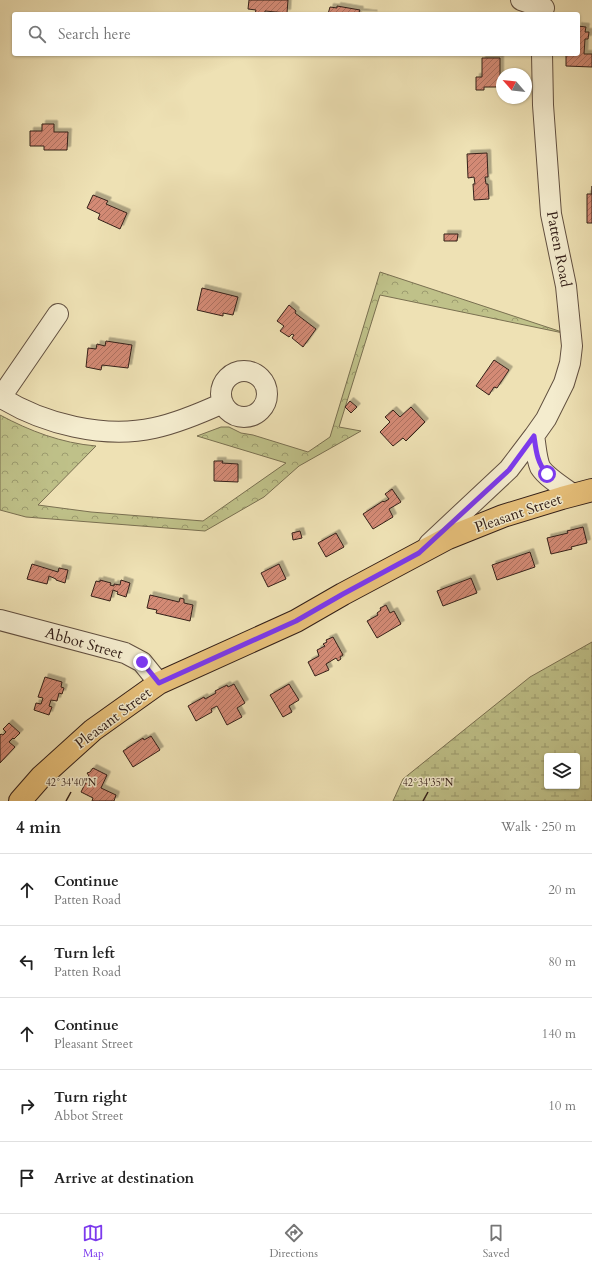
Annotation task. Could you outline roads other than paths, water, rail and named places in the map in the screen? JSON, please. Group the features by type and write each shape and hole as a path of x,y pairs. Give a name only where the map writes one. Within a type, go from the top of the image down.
{"main road":[{"name":"Pleasant Street","path":"20,801 41,777 93,730 159,683 296,621 448,538 502,516 583,492"}],"street":[{"path":"521,0 545,7"},
{"name":"Patten Road","path":"419,553 509,470 546,418 564,383 570,363 572,346 566,286 551,214 542,105 542,56"},
{"path":"58,314 0,397 32,414 52,421 72,426 114,432 154,428 197,414 223,403"},
{"path":"534,436 541,467 552,478 583,492"},
{"name":"Abbot Street","path":"0,620 125,653 142,662 159,683"}]}
